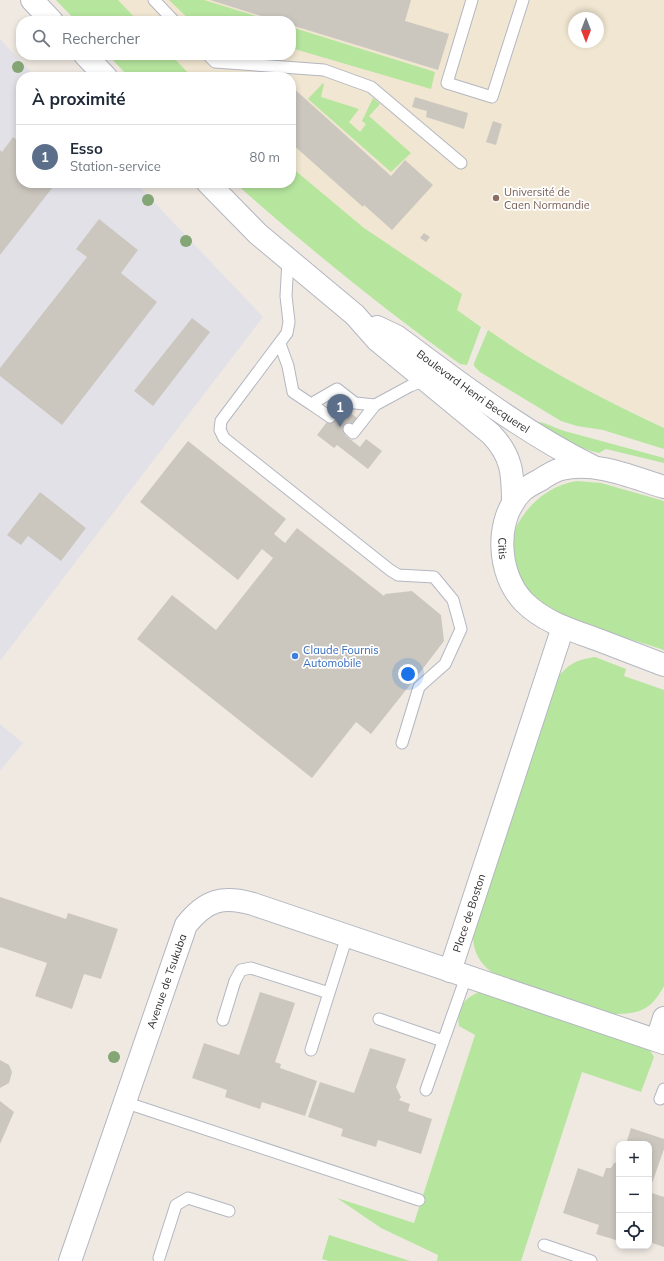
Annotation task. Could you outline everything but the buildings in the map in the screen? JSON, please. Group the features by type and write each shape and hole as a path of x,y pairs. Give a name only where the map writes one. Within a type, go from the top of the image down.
{"main road":[{"path":"32,0 47,16"},
{"path":"90,60 101,72"},
{"name":"Boulevard Henri Becquerel","path":"213,188 258,234 354,315 377,340 479,423 504,449 508,456 512,473 513,503"},
{"name":"Boulevard Henri Becquerel","path":"354,315 396,336 504,415 567,454 592,466"},
{"name":"Citis","path":"664,487 592,466 560,469 523,491 513,503 504,528 502,542 505,569 515,589 524,601 544,618 563,627 664,665"},
{"name":"Place de Boston","path":"458,974 563,627"},
{"name":"Avenue de Tsukuba","path":"70,1261 186,925 205,906 214,901 227,899 240,900 458,974"},
{"path":"458,974 660,1042 664,1018"}],"lane":[{"path":"154,0 169,16"},
{"path":"472,0 447,83 492,97 523,0"},
{"path":"213,60 215,62 324,70 371,87 461,163"},
{"path":"288,260 286,296 289,322 287,333 221,421 221,435 390,570 398,575 434,577 453,600 461,629 445,664 420,687 402,743"},
{"path":"280,344 288,366 293,392 330,417"},
{"path":"349,429 353,433 375,405 410,386 426,380"},
{"path":"311,404 338,389 355,403 375,405"},
{"path":"311,1050 347,936"},
{"path":"223,1020 235,981 241,970 251,968 329,993"},
{"path":"426,1090 443,1041 458,974"},
{"path":"379,1019 443,1041"},
{"path":"124,1102 419,1200"},
{"path":"160,1258 176,1205 188,1198 229,1211"},
{"path":"544,1245 591,1261"}],"shaded area":[{"name":"Université de Caen Normandie","path":"118,0 664,0 664,428 575,384 511,346 457,310 461,294 364,228 296,171 296,72 187,72 176,60 296,60 296,16 133,16"},
{"path":"0,39 16,56 16,60 20,60 31,72 16,72 16,188 141,188 263,317 0,661"},
{"path":"0,724 23,743 0,771"}],"green space":[{"path":"56,0 118,0 133,16 71,16"},
{"path":"169,0 204,0 256,16 186,16"},
{"path":"296,29 435,72 431,89 296,49"},
{"path":"113,60 176,60 187,72 124,72"},
{"path":"323,83 321,97 359,109 349,122 360,132 366,124 362,121 373,98 380,104 369,116 411,153 391,172 308,99"},
{"path":"296,171 364,228 462,294 457,310 481,327 467,365 460,364 373,299 241,188 296,188"},
{"path":"488,330 530,358 574,383 664,428 664,449 603,430 577,426 561,421 480,372 474,366 474,363"},
{"path":"537,422 544,423 564,431 664,458 664,463 606,449 599,453 591,451 566,440"},
{"path":"577,481 601,483 664,501 664,650 579,622 562,614 535,597 527,589 521,579 515,562 513,548 513,539 517,526 524,514 536,500 559,486"},
{"path":"595,657 626,669 624,676 664,690 664,986 654,1000 644,1009 622,1014 613,1014 494,974 479,958 473,940 473,924 557,678 574,663 583,659"},
{"path":"479,992 648,1047 654,1057 641,1092 582,1072 521,1261 437,1261 438,1255 381,1228 337,1198 414,1223 475,1035 459,1026 458,1020 460,1010 465,1001"},
{"path":"329,1235 410,1261 329,1261 322,1259"}],"place":[{"name":"Université de Caen Normandie","path":"496,198"},
{"name":"Esso","path":"340,427"},
{"name":"Claude Fournis Automobile","path":"295,656"}]}
